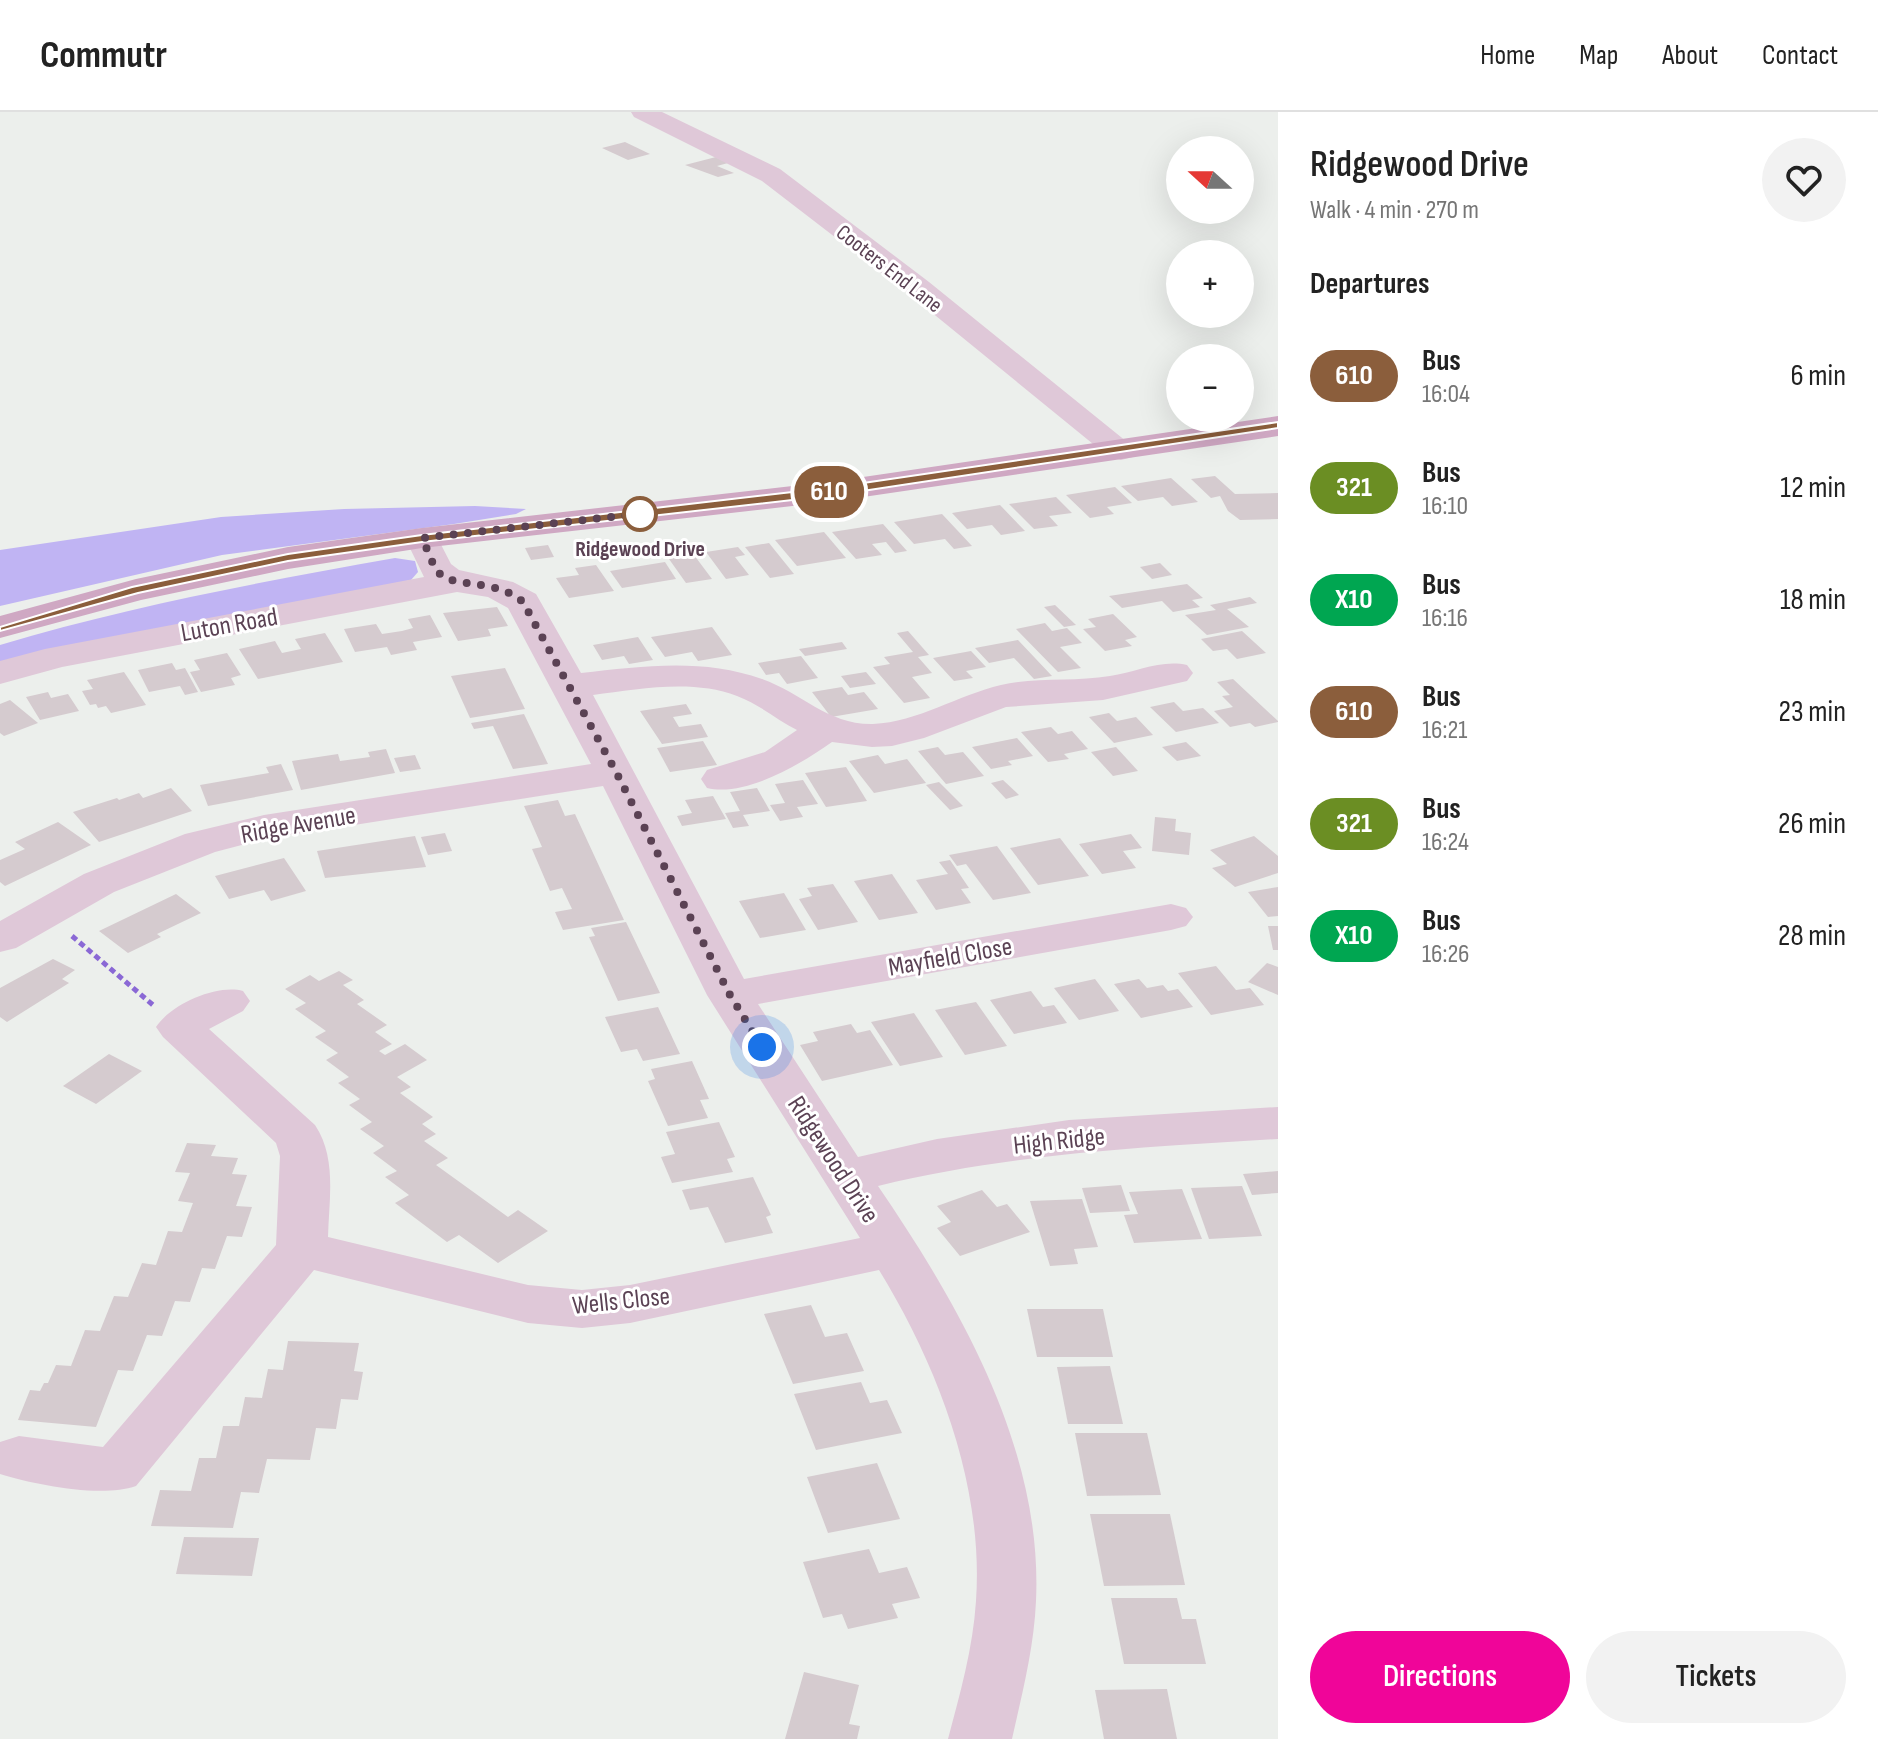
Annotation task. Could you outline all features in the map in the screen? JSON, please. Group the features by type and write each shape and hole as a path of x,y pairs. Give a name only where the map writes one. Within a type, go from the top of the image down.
{"main road":[{"name":"Luton Road","path":"0,627 191,577 288,558 422,538 836,491 1278,426"}],"street":[{"name":"Cooters End Lane","path":"659,114 771,175 919,288 1121,450"},
{"path":"422,538 439,572 459,581"},
{"name":"Luton Road","path":"0,673 58,657 459,581"},
{"name":"Ridgewood Drive","path":"459,581 503,588 523,602 616,772 730,995 893,1249 955,1359 983,1432 995,1483 1003,1530 1007,1585 1001,1645 980,1739"},
{"path":"570,686 679,676 727,681 769,697 806,723 850,734 899,734 998,698 1043,691 1105,689 1174,673"},
{"path":"721,779 779,760 826,729"},
{"name":"Ridge Avenue","path":"18,919 200,843 264,827 616,772"},
{"name":"Mayfield Close","path":"730,995 1171,917"},
{"path":"19,1458 116,1471 302,1249 305,1156 298,1136 179,1027 227,1001"},
{"name":"High Ridge","path":"844,1177 937,1155 1069,1136 1278,1123"},
{"name":"Wells Close","path":"302,1249 528,1304 582,1309 630,1304 893,1249"}],"path":[{"path":"18,919 179,1027"}],"shaded area":[{"path":"475,506 526,509 516,514 454,524 222,555 0,606 0,550 221,517 344,509"},
{"path":"395,558 415,561 418,572 411,580 0,669 0,645 49,631 196,596"}],"building":[{"path":"625,142 650,154 628,160 602,148"},
{"path":"716,157 728,163 717,166 734,173 718,177 685,165"},
{"path":"1215,476 1235,494 1278,493 1278,519 1240,520 1228,511 1220,496 1211,498 1191,479"},
{"path":"1171,478 1198,502 1172,506 1163,497 1138,501 1121,486"},
{"path":"1115,487 1132,503 1107,507 1114,514 1090,518 1066,495"},
{"path":"1056,497 1072,513 1049,516 1058,526 1034,529 1009,504"},
{"path":"1000,505 1025,531 1001,535 992,525 967,529 952,513"},
{"path":"942,514 972,546 954,549 945,539 914,544 894,522"},
{"path":"883,524 907,551 895,553 886,542 872,544 882,555 856,559 832,532"},
{"path":"824,532 846,558 797,566 775,540"},
{"path":"769,543 794,574 770,578 745,547"},
{"path":"548,545 554,557 531,560 525,548"},
{"path":"738,547 745,555 735,557 749,575 726,579 706,552"},
{"path":"694,555 712,579 686,583 669,559"},
{"path":"665,562 676,579 622,588 610,571"},
{"path":"1160,563 1172,575 1152,579 1140,567"},
{"path":"596,565 614,591 569,598 556,578 579,575 575,568"},
{"path":"1187,584 1203,598 1192,600 1200,607 1173,612 1162,601 1122,608 1109,596"},
{"path":"1250,597 1257,603 1227,609 1249,627 1207,635 1185,615 1216,610 1210,605"},
{"path":"1055,605 1076,625 1064,627 1044,607"},
{"path":"497,607 508,626 488,629 491,636 458,641 443,613"},
{"path":"1113,614 1137,637 1125,640 1132,646 1105,651 1083,629 1096,627 1088,619"},
{"path":"430,615 442,637 413,642 417,650 391,655 387,647 355,652 344,629 376,624 382,634 402,631 413,628 408,619"},
{"path":"1045,623 1052,631 1067,628 1082,643 1060,647 1081,668 1058,672 1016,629"},
{"path":"712,627 732,655 698,661 692,652 665,657 651,637"},
{"path":"908,631 929,655 918,657 932,673 912,677 930,698 904,703 873,667 890,664 884,657 913,652 897,633"},
{"path":"1242,631 1266,653 1237,659 1227,649 1213,651 1201,639"},
{"path":"325,633 343,662 258,679 239,649 275,641 282,653 301,649 295,639"},
{"path":"638,637 653,660 629,664 624,656 602,660 593,645"},
{"path":"1018,640 1052,676 1034,679 1014,658 989,663 975,648"},
{"path":"842,642 847,649 805,656 799,649"},
{"path":"971,651 986,667 966,671 973,678 954,681 933,658"},
{"path":"227,653 241,675 231,678 235,685 201,692 190,672 200,670 194,660"},
{"path":"801,656 818,678 787,684 779,673 766,675 758,663"},
{"path":"172,663 176,670 185,668 198,692 185,695 180,686 149,692 138,670"},
{"path":"505,668 525,709 470,718 451,676"},
{"path":"124,672 146,705 111,713 106,706 98,708 96,704 90,705 82,691 93,689 87,680"},
{"path":"866,672 876,684 850,688 841,676"},
{"path":"1233,679 1278,722 1255,727 1250,723 1230,727 1214,711 1233,707 1222,696 1230,695 1217,682"},
{"path":"842,687 848,695 864,692 878,709 831,717 812,692"},
{"path":"48,692 51,698 68,694 79,711 40,720 26,697"},
{"path":"10,700 38,723 4,736 0,733 0,704"},
{"path":"1174,702 1183,711 1203,708 1219,723 1176,732 1150,707"},
{"path":"686,704 692,714 673,717 679,727 701,724 708,737 662,744 640,711"},
{"path":"1109,713 1117,721 1136,717 1153,735 1114,743 1089,717"},
{"path":"524,714 548,764 513,769 493,726 474,729 471,723"},
{"path":"1051,727 1058,734 1072,731 1088,749 1064,754 1069,759 1048,762 1021,732"},
{"path":"1017,738 1033,756 1008,761 1012,765 991,769 972,747"},
{"path":"703,741 717,765 670,772 657,748"},
{"path":"1186,742 1201,756 1177,761 1162,747"},
{"path":"938,747 945,755 963,752 984,776 946,784 918,751"},
{"path":"1116,747 1138,771 1113,776 1091,752"},
{"path":"386,749 395,773 301,790 292,761 338,754 340,761 370,757 368,752"},
{"path":"415,755 421,769 400,772 394,758"},
{"path":"878,755 885,764 907,759 926,783 874,793 849,761"},
{"path":"281,764 293,790 208,806 200,785 269,773 266,767"},
{"path":"846,767 867,801 826,807 805,773"},
{"path":"803,780 818,804 797,807 803,817 780,821 770,805 785,803 775,784"},
{"path":"1003,780 1019,795 1006,799 991,783"},
{"path":"939,782 963,806 950,810 926,785"},
{"path":"171,788 192,811 99,842 73,812 117,798 139,793 143,798"},
{"path":"757,788 770,811 743,815 749,826 733,828 725,813 740,811 730,792"},
{"path":"713,796 726,819 682,826 677,816 692,813 685,800"},
{"path":"558,800 565,816 575,814 624,920 563,930 555,912 572,909 562,888 550,891 532,849 542,847 524,806"},
{"path":"1155,817 1176,819 1175,831 1191,833 1189,855 1152,851"},
{"path":"58,822 91,845 5,886 0,882 0,860 25,849 15,842"},
{"path":"445,833 452,851 428,855 421,837"},
{"path":"1131,834 1142,848 1123,851 1136,868 1102,874 1079,844"},
{"path":"415,836 426,867 325,878 317,851"},
{"path":"1254,836 1278,856 1278,873 1235,887 1212,868 1227,864 1210,850"},
{"path":"1060,838 1089,876 1038,885 1010,848"},
{"path":"997,846 1031,893 993,900 966,864 957,866 949,855"},
{"path":"284,858 306,891 271,901 264,890 229,899 215,876"},
{"path":"950,860 969,888 961,889 971,903 936,910 916,880 948,874 939,862"},
{"path":"892,874 918,913 879,920 854,881"},
{"path":"833,884 858,922 818,930 799,899 812,896 807,888"},
{"path":"1278,887 1278,916 1268,917 1248,892"},
{"path":"784,893 806,930 760,938 739,901"},
{"path":"176,894 201,913 157,934 161,937 128,953 99,931"},
{"path":"626,922 660,993 618,1001 589,937 595,936 591,928"},
{"path":"1268,926 1278,926 1278,950 1273,950"},
{"path":"53,959 75,970 62,979 69,983 7,1022 0,1017 0,988"},
{"path":"1267,963 1278,967 1278,995 1248,982"},
{"path":"1216,966 1236,990 1250,988 1264,1005 1211,1015 1178,973"},
{"path":"339,971 353,980 343,985 364,1000 357,1004 387,1025 375,1032 392,1044 379,1051 385,1055 405,1044 427,1060 397,1077 411,1087 400,1093 433,1117 422,1124 436,1134 424,1141 448,1158 436,1165 508,1217 518,1210 548,1231 498,1263 459,1235 447,1242 395,1203 409,1195 385,1177 397,1171 373,1153 384,1146 360,1129 372,1122 349,1105 360,1099 338,1083 349,1077 326,1060 338,1053 315,1037 326,1031 295,1009 306,1003 285,989 310,975 319,981"},
{"path":"1095,979 1119,1011 1079,1020 1054,988"},
{"path":"1139,979 1147,988 1163,985 1168,991 1178,989 1193,1007 1141,1018 1114,984"},
{"path":"1031,991 1043,1007 1054,1005 1067,1023 1014,1034 990,1000"},
{"path":"976,1002 1007,1046 965,1055 935,1010"},
{"path":"658,1007 680,1054 643,1061 637,1049 621,1052 605,1017"},
{"path":"914,1013 943,1057 900,1066 871,1022"},
{"path":"851,1024 857,1033 870,1030 893,1065 822,1081 800,1045 818,1041 813,1032"},
{"path":"109,1054 142,1071 96,1104 63,1086"},
{"path":"692,1061 709,1099 700,1100 708,1118 668,1126 648,1081 655,1079 651,1069"},
{"path":"719,1122 735,1157 727,1159 733,1172 672,1183 661,1157 675,1154 666,1132"},
{"path":"187,1143 216,1145 211,1156 238,1158 232,1174 247,1175 236,1206 252,1207 242,1237 227,1236 215,1269 202,1268 190,1302 175,1301 162,1336 147,1335 133,1371 118,1370 96,1427 18,1420 30,1390 40,1391 44,1383 48,1383 56,1365 71,1366 85,1330 100,1331 114,1296 128,1297 142,1263 156,1265 168,1231 182,1232 193,1203 178,1201 190,1173 175,1172"},
{"path":"1278,1171 1278,1193 1252,1195 1243,1174"},
{"path":"753,1177 771,1215 766,1217 773,1233 725,1243 708,1207 690,1210 682,1190"},
{"path":"1121,1185 1130,1211 1090,1213 1082,1188"},
{"path":"1242,1186 1262,1236 1209,1239 1191,1188"},
{"path":"1182,1189 1202,1239 1134,1243 1124,1215 1138,1214 1129,1192"},
{"path":"982,1190 997,1207 1007,1204 1030,1232 960,1256 937,1228 951,1222 937,1206"},
{"path":"1082,1199 1098,1247 1074,1249 1078,1264 1050,1266 1030,1201"},
{"path":"811,1305 825,1337 847,1333 864,1371 793,1384 764,1314"},
{"path":"1027,1309 1103,1309 1113,1357 1037,1357"},
{"path":"288,1341 359,1343 354,1371 363,1372 358,1400 341,1399 336,1429 316,1428 310,1460 267,1459 259,1493 241,1492 233,1528 151,1526 160,1490 191,1491 199,1458 216,1458 223,1426 239,1426 245,1397 262,1398 268,1369 283,1370"},
{"path":"1110,1366 1123,1424 1068,1424 1057,1367"},
{"path":"861,1382 870,1403 887,1400 902,1433 816,1450 794,1394"},
{"path":"1075,1433 1147,1433 1161,1495 1087,1496"},
{"path":"877,1463 900,1519 828,1533 807,1477"},
{"path":"1090,1514 1170,1514 1185,1585 1104,1586"},
{"path":"184,1537 259,1538 252,1576 176,1574"},
{"path":"869,1549 879,1573 907,1567 920,1598 892,1604 898,1618 848,1629 842,1614 823,1618 803,1562"},
{"path":"1111,1598 1177,1598 1182,1619 1196,1619 1206,1664 1124,1664"},
{"path":"804,1672 859,1685 849,1724 860,1726 857,1739 785,1739"},
{"path":"1167,1689 1177,1739 1104,1739 1095,1690"}],"bus line":[{"name":"610","path":"0,627 136,590 288,558 422,538 836,491 1278,426"}],"place":[{"name":"Ridgewood Drive","path":"640,514"}],"route":[{"path":"640,514 647,513 422,538 439,572 448,578 503,588 523,602 616,772 730,995 762,1047"}]}
